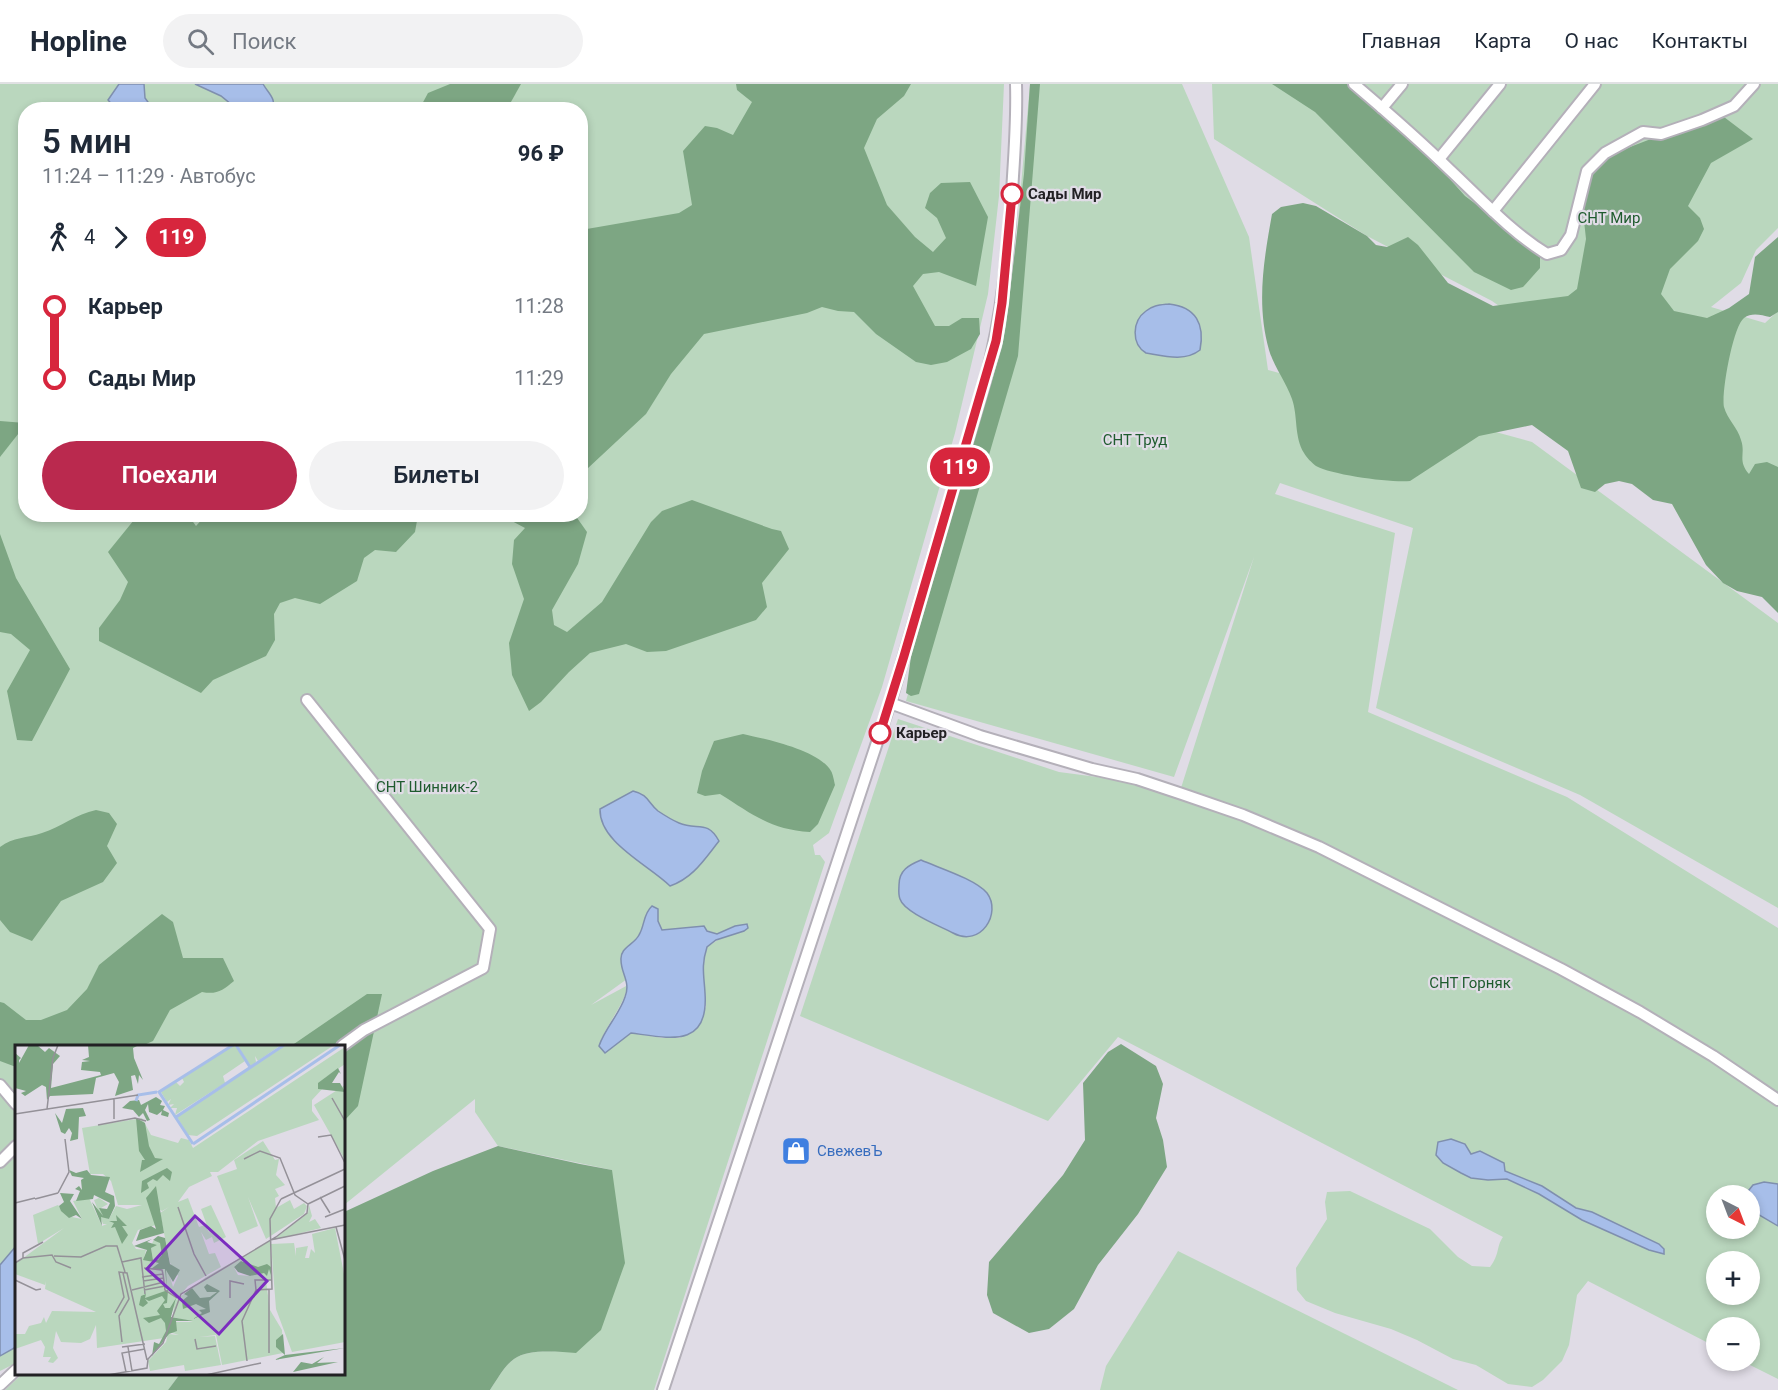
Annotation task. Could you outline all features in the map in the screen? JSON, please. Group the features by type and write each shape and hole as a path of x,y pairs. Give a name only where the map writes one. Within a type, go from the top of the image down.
{"street":[{"path":"663,1390 890,703 986,381 1002,303 1011,208 1017,84"},
{"path":"1354,84 1439,159 1493,211 1547,254 1561,250 1570,235 1587,171 1605,153 1643,132 1661,134 1734,106 1754,84"},
{"path":"1382,108 1402,84"},
{"path":"1439,159 1500,84"},
{"path":"1493,211 1595,84"},
{"path":"307,700 490,929 483,968 364,1030 345,1045"},
{"path":"890,703 980,736 1092,770 1137,779 1243,814 1319,847 1571,974 1713,1056 1778,1100"},
{"path":"0,1085 15,1103"},
{"path":"0,1162 15,1147"},
{"path":"0,1385 15,1371"}],"green space":[{"name":"СНТ Шинник-2","path":"0,84 1004,84 999,196 988,294 955,433 882,687 829,833 813,845 815,855 820,855 825,862 654,1390 490,1390 507,1365 520,1356 544,1351 576,1352 612,1170 498,1146 475,1112 475,1099 345,1204 345,1045 15,1045 15,1364 0,1371","holes":["747,925 744,931 724,936 707,947 704,970 706,1007 680,1038 631,1033 599,1046 628,985 591,1005 699,927 717,934 734,926"]},
{"path":"450,84 521,84 511,102 423,102 428,93"},
{"path":"736,84 911,84 904,96 877,119 864,148 887,205 915,237 933,252 946,238 937,218 925,208 930,193 941,183 970,182 988,217 976,286 939,272 923,274 913,286 935,326 949,326 962,318 979,318 980,334 971,349 947,362 931,365 916,362 876,334 854,312 822,307 807,313 704,334 671,374 646,414 588,468 588,229 679,213 692,205 683,151 705,126 733,135 752,102 737,90"},
{"path":"1030,84 1182,84 1249,237 1268,370 1532,442 1778,623 1778,908 1580,795 1376,708 1413,528 1280,483 1275,494 1395,533 1368,712 1567,797 1778,928 1778,1379 1760,1370 1760,1317 1706,1317 1706,1342 1588,1281 1577,1295 1569,1345 1562,1361 1543,1380 1532,1387 1508,1384 1476,1365 1453,1359 1391,1329 1335,1313 1306,1301 1297,1290 1296,1268 1327,1219 1325,1202 1327,1192 1350,1191 1430,1229 1458,1257 1472,1266 1490,1267 1503,1237 1118,1037 1048,1121 800,1016 898,719 1059,772 1181,788 1254,557 1174,777 906,701 1007,344"},
{"path":"1030,84 1040,84 1018,356 919,694 911,696 906,693 912,649 1002,347 1024,174"},
{"name":"СНТ Мир","path":"1212,84 1778,84 1778,228 1756,250 1741,283 1711,307 1765,323 1778,311 1778,501 1492,301 1367,236 1214,139"},
{"path":"1272,84 1349,84 1407,131 1465,196 1540,252 1540,268 1523,287 1511,290 1474,272 1315,112"},
{"path":"1724,117 1753,139 1711,163 1688,206 1700,218 1704,229 1698,241 1670,269 1661,294 1674,311 1707,318 1729,308 1749,294 1755,257 1778,237 1778,312 1770,317 1750,315 1740,324 1729,361 1724,389 1724,407 1740,436 1743,465 1749,474 1755,464 1767,462 1778,467 1778,613 1762,597 1737,591 1723,583 1706,565 1672,504 1653,500 1632,484 1619,481 1605,484 1595,492 1581,488 1568,451 1532,425 1479,436 1410,481 1377,480 1335,472 1316,466 1306,456 1299,440 1292,399 1271,356 1265,333 1263,282 1272,214 1281,207 1303,203 1316,206 1367,236 1376,245 1387,247 1408,237 1418,245 1448,283 1493,306 1568,296 1577,289 1586,239 1582,202 1589,179 1612,154 1656,137 1684,132"},
{"path":"0,421 18,422 18,434 0,457"},
{"path":"692,500 781,531 789,549 762,583 767,607 756,620 666,651 647,652 626,644 590,653 529,711 512,675 509,643 524,599 512,564 514,540 525,528 514,522 580,522 587,532 578,564 552,610 554,625 567,632 602,602 651,522 662,511"},
{"path":"132,522 193,522 196,526 200,522 417,522 415,532 396,552 375,550 364,558 357,581 320,604 295,598 280,603 274,614 275,640 266,656 213,680 201,693 99,641 99,628 120,600 128,582 108,552"},
{"path":"0,534 16,578 70,669 32,741 17,740 7,691 30,650 11,634 0,632"},
{"path":"743,734 804,751 825,764 831,771 835,785 818,824 810,832 784,828 762,820 720,794 705,796 697,793 702,771 714,741"},
{"path":"96,810 109,813 117,824 107,846 117,863 103,882 61,901 32,941 10,932 0,920 0,847 15,839 36,835"},
{"path":"162,914 173,922 183,958 223,958 234,981 220,991 202,992 170,1010 153,1041 144,1045 15,1045 15,1067 0,1061 0,1002 26,1020 41,1020 67,1010 87,989 99,965"},
{"path":"367,994 382,994 358,1106 345,1120 345,1045 292,1045"},
{"path":"1121,1044 1156,1066 1163,1084 1156,1118 1163,1140 1167,1167 1138,1214 1098,1265 1074,1309 1049,1329 1029,1333 993,1313 987,1295 989,1262 1063,1175 1085,1140 1083,1083 1108,1052"},
{"path":"498,1146 612,1170 625,1263 601,1330 576,1353 544,1352 520,1356 507,1365 490,1390 168,1390 179,1375 345,1375 345,1212 433,1171"},
{"path":"1178,1251 1458,1390 1100,1390 1106,1366"},
{"path":"21,1375 179,1375 168,1390 5,1390"}],"water":[{"path":"119,84 144,84 145,98 148,102 110,102 108,100"},
{"path":"195,84 263,84 273,102 228,102"},
{"path":"1169,304 1192,313 1200,325 1200,350 1194,354 1174,357 1146,353 1138,344 1135,332 1141,315 1151,308"},
{"path":"633,791 645,797 658,811 679,823 710,830 719,841 697,868 678,883 670,886 626,852 607,832 600,809"},
{"path":"921,860 966,879 987,893 992,910 986,926 980,932 972,936 953,933 915,914 903,904 899,893 901,875 909,866"},
{"path":"652,906 658,909 658,921 662,930 704,926 707,931 717,934 735,926 747,924 748,928 716,940 707,947 703,965 705,1011 700,1024 693,1032 684,1036 672,1037 631,1033 605,1053 599,1046 627,992 621,956 639,935 647,912"},
{"path":"1451,1139 1465,1144 1471,1154 1480,1151 1504,1163 1505,1171 1542,1186 1576,1208 1592,1212 1659,1244 1664,1249 1664,1254 1649,1250 1582,1220 1539,1194 1507,1179 1471,1178 1461,1173 1443,1163 1436,1155 1438,1142"},
{"path":"1764,1182 1778,1184 1778,1226 1760,1215 1760,1185 1753,1185"},
{"path":"15,1247 15,1348 0,1356 0,1265"}],"bus line":[{"name":"119","path":"880,733 996,341 1002,303 1012,194"}],"place":[{"name":"Сады Мир","path":"1012,194"},
{"name":"Карьер","path":"880,733"},
{"name":"СвежевЪ","path":"796,1151"}],"park label":[{"name":"СНТ Труд","path":"1135,440"},
{"name":"СНТ Горняк","path":"1470,983"}]}
